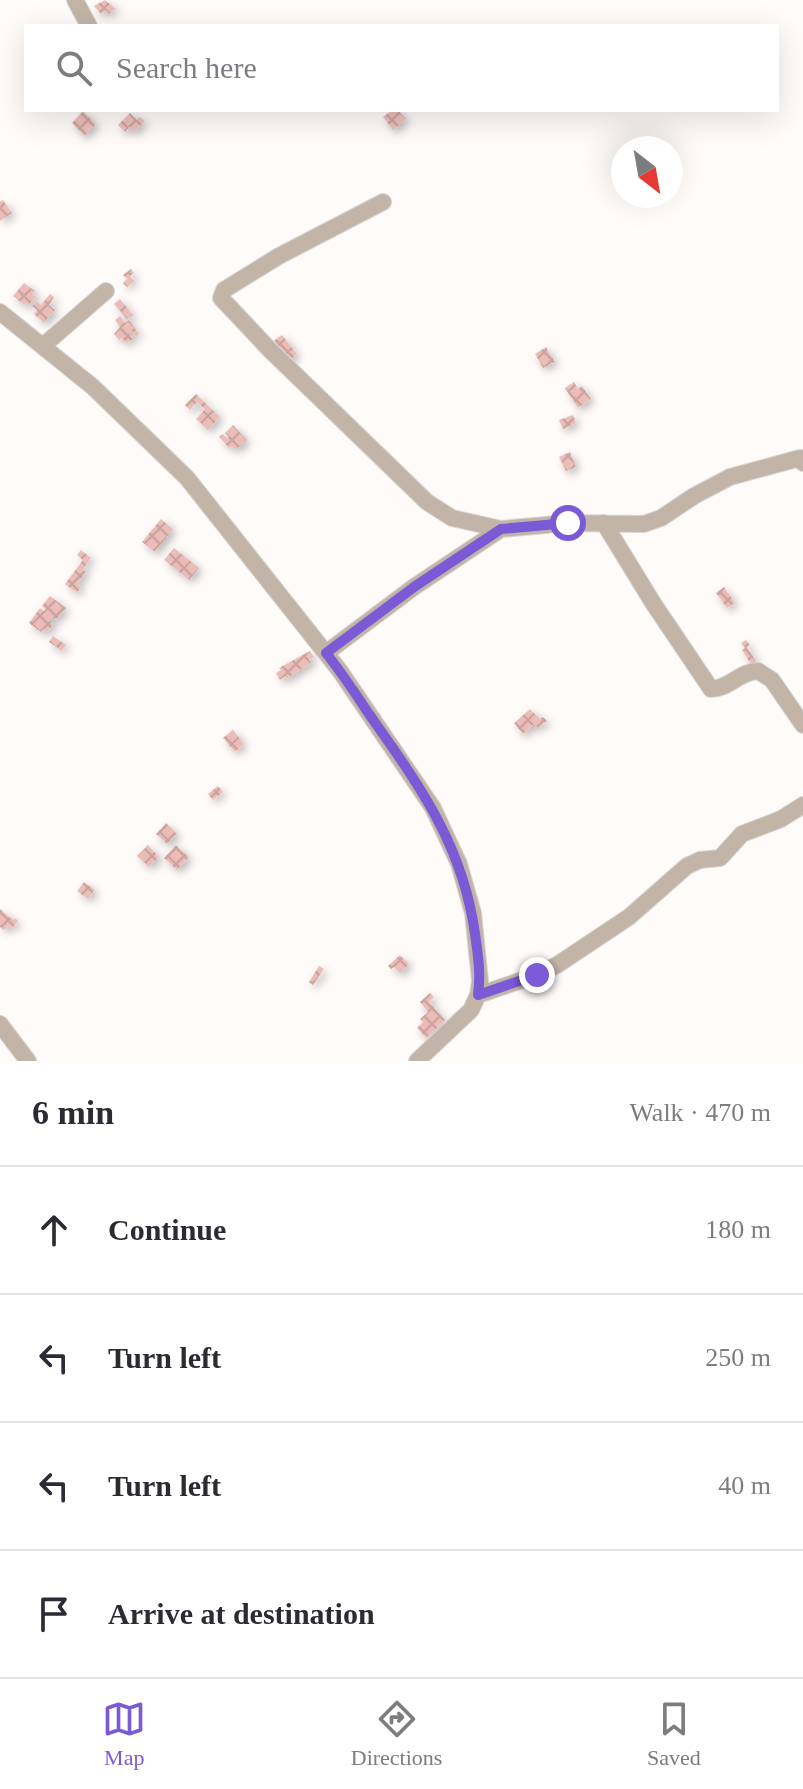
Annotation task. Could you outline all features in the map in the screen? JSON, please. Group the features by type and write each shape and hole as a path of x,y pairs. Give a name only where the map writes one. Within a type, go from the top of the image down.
{"street":[{"path":"75,0 88,24"},
{"path":"383,202 279,256 224,290 221,298 270,350 427,502 452,518 501,529 568,523 644,524 661,518 730,477 800,458 803,463"},
{"path":"44,345 106,291"},
{"path":"0,312 103,396 187,478 326,653 405,764 448,835 473,913 479,961 478,995 471,1010 417,1061"},
{"path":"604,523 711,689 717,689 744,673 758,671 772,680 803,725"},
{"path":"326,653 414,587 501,529"},
{"path":"478,995 557,965 629,917 687,866 700,860 720,858 742,834 781,819 803,805"},
{"path":"0,1024 28,1061"}],"building":[{"path":"105,0 116,9 109,14 106,10 101,14 94,6"},
{"path":"84,112 96,124 84,136 72,123"},
{"path":"389,112 400,112 406,119 393,130 383,117"},
{"path":"130,113 137,120 140,117 145,121 134,132 129,127 125,132 118,125"},
{"path":"3,200 12,213 0,221 0,202"},
{"path":"131,269 134,273 130,276 134,281 127,287 123,283 127,279 123,275"},
{"path":"24,283 35,291 32,294 36,297 29,305 26,302 24,305 13,296"},
{"path":"50,294 54,297 49,305 55,310 44,323 34,314 37,310 32,306 37,301 41,305"},
{"path":"120,299 133,315 127,319 114,304"},
{"path":"120,316 125,323 129,320 139,334 136,337 132,331 129,333 133,339 127,343 114,334 120,327 115,320"},
{"path":"282,335 297,354 287,363 271,343"},
{"path":"546,347 555,362 543,368 535,354"},
{"path":"574,382 578,389 582,386 591,399 578,408 565,388"},
{"path":"196,394 220,417 208,430 196,419 205,409 197,402 190,410 185,405"},
{"path":"573,415 576,423 563,429 559,420"},
{"path":"233,425 247,440 236,450 232,446 229,448 219,437 223,434 229,437 225,433"},
{"path":"570,452 576,467 566,471 559,457"},
{"path":"161,519 173,529 155,552 142,542"},
{"path":"174,548 199,568 189,580 164,560"},
{"path":"81,550 91,558 77,584 81,587 77,593 65,584 83,560 77,555"},
{"path":"724,587 735,603 727,608 716,593"},
{"path":"50,596 66,608 56,620 52,617 49,620 54,624 47,632 43,629 41,632 29,623 40,608 46,609 42,606"},
{"path":"53,636 66,645 62,651 49,642"},
{"path":"746,640 757,663 752,666 742,650 745,648 741,643"},
{"path":"310,651 314,657 309,660 311,663 280,680 276,673 281,670 279,668"},
{"path":"530,709 540,719 543,717 547,721 538,728 534,724 523,734 514,723"},
{"path":"233,730 244,744 235,752 223,738"},
{"path":"218,786 223,792 213,800 208,794"},
{"path":"166,823 177,834 167,844 156,834"},
{"path":"148,845 159,857 149,867 137,856"},
{"path":"176,845 189,857 177,870 164,858"},
{"path":"84,882 95,890 88,899 77,891"},
{"path":"0,909 18,921 12,928 8,925 4,930 0,927"},
{"path":"400,955 409,964 400,973 388,966"},
{"path":"319,966 324,969 313,985 309,982"},
{"path":"430,993 434,997 429,1002 445,1020 426,1038 417,1028 423,1022 420,1019 428,1012 420,1002"}],"route":[{"path":"537,975 478,995 479,961 473,913 448,835 405,764 326,653 414,587 501,529 568,523"}]}
